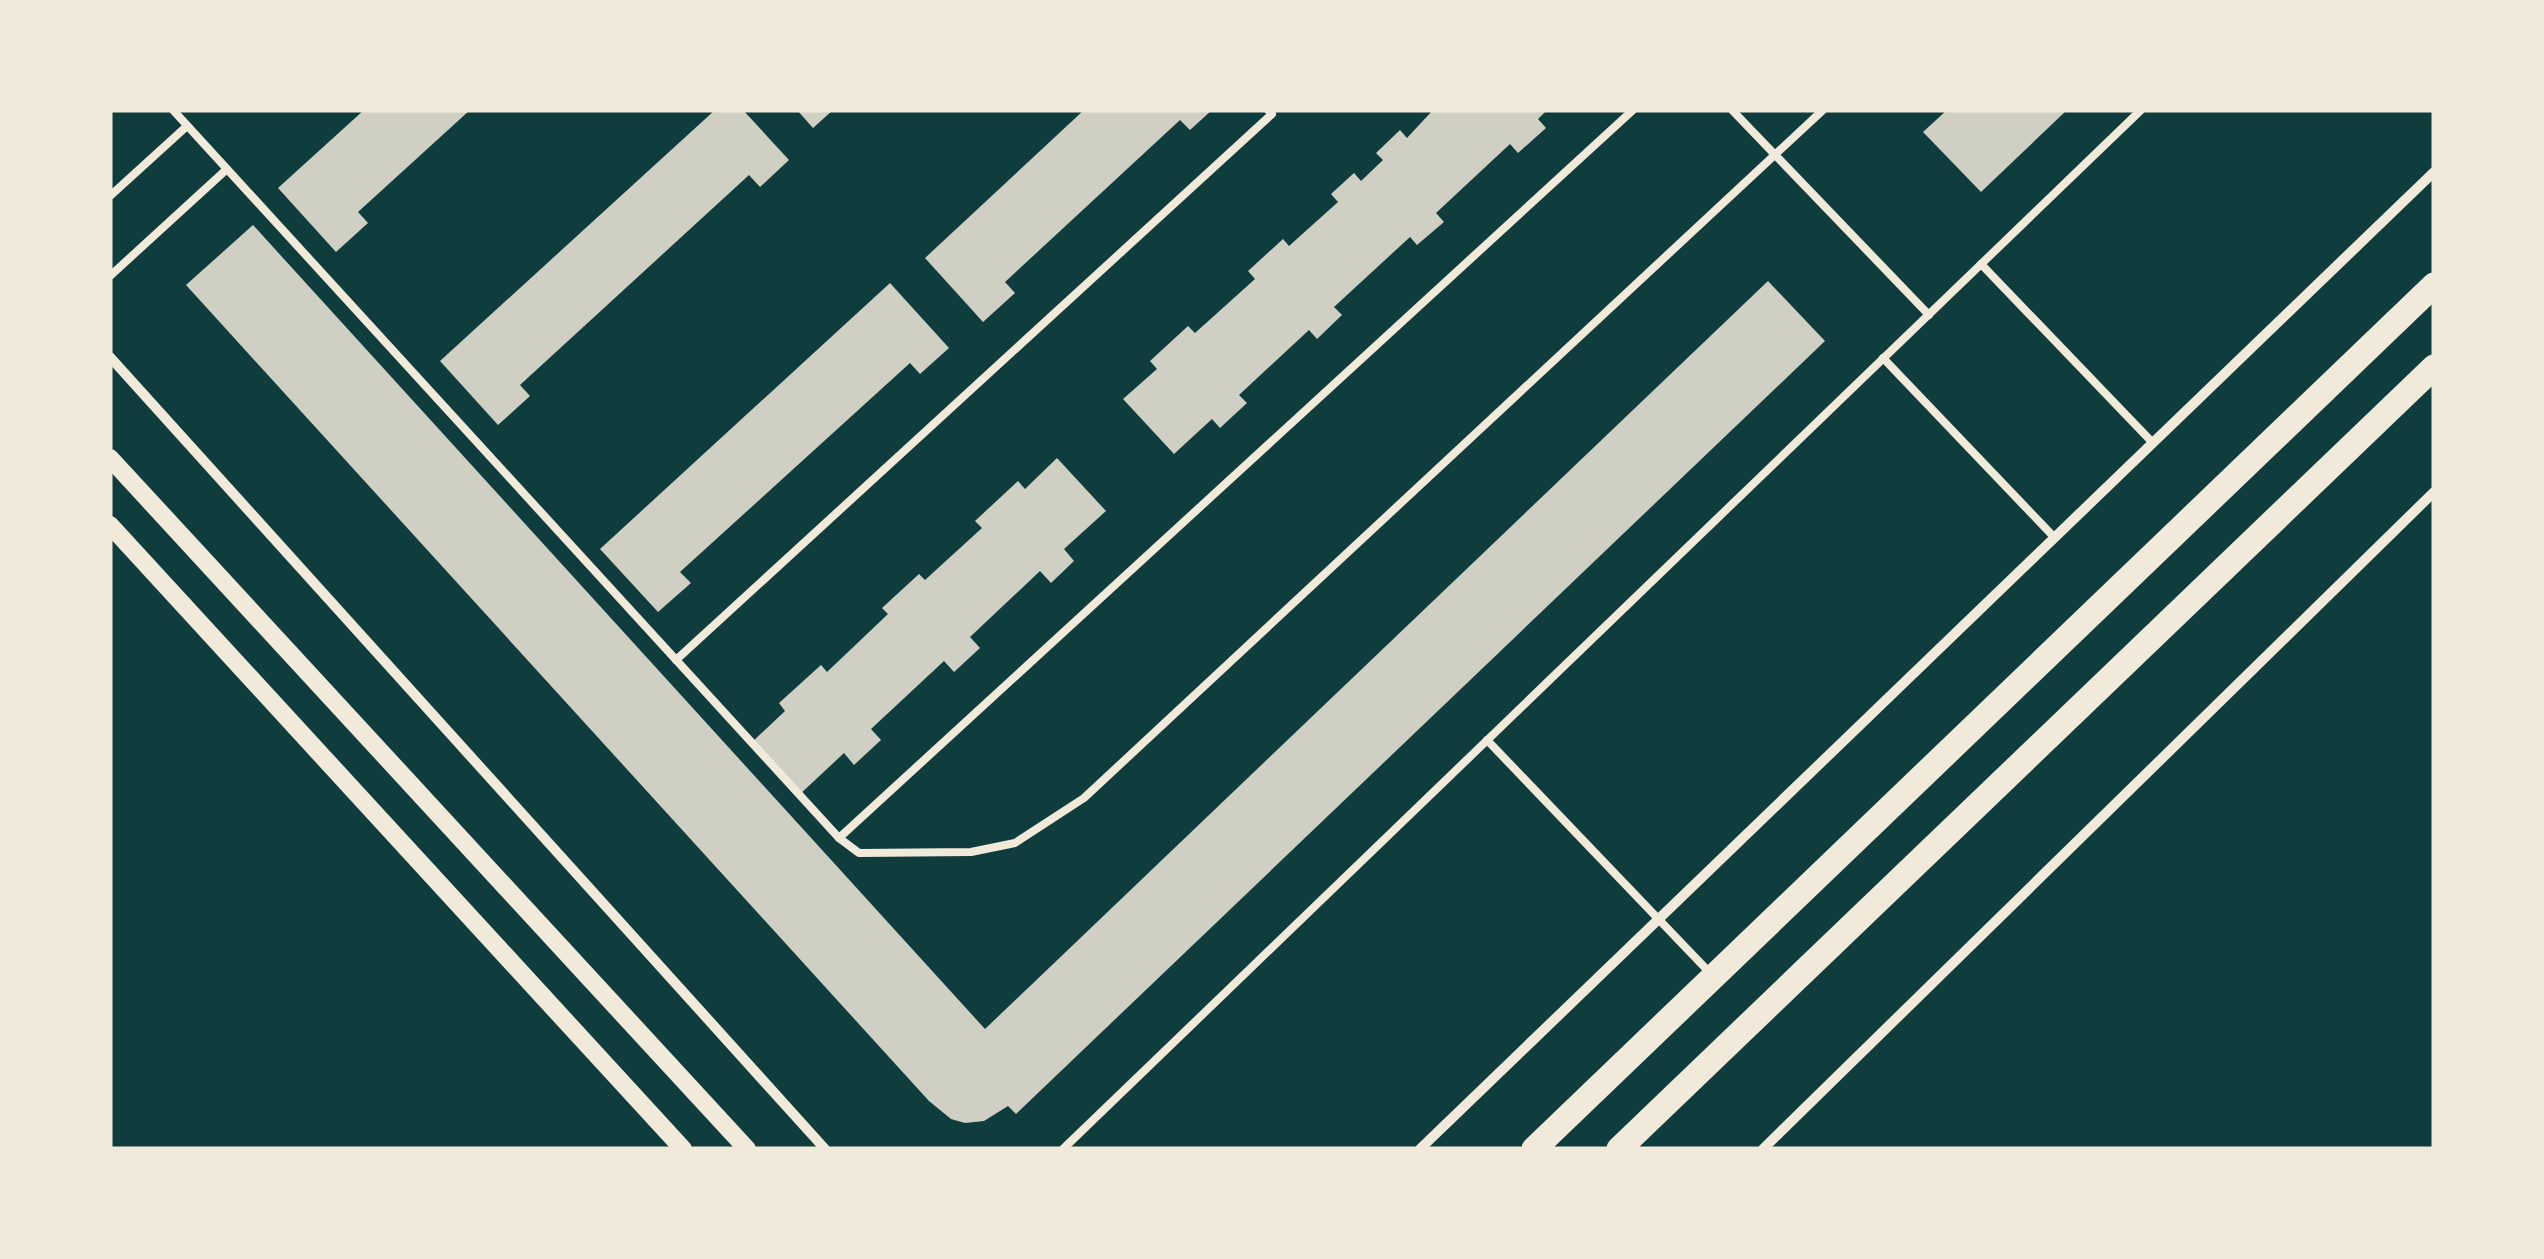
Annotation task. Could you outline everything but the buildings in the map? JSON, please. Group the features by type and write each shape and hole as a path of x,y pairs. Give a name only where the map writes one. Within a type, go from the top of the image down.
{"main road":[{"path":"1534,1149 2434,285"},
{"path":"1618,1149 2434,367"}],"street":[{"path":"1420,1149 2434,172"},
{"path":"110,357 826,1149"},
{"path":"110,458 746,1149"},
{"path":"1763,1149 2434,492"},
{"path":"110,524 683,1149"}],"lane":[{"path":"172,110 839,838 859,852 971,852 1015,843 1084,798 1823,110"},
{"path":"676,660 1272,114 1268,110"},
{"path":"839,838 1633,110"},
{"path":"1732,110 1929,314"},
{"path":"1063,1149 2141,110"},
{"path":"110,196 187,126"},
{"path":"110,276 226,169"},
{"path":"1981,264 2152,442"},
{"path":"1883,358 2054,536"},
{"path":"1487,740 1714,976"}]}
